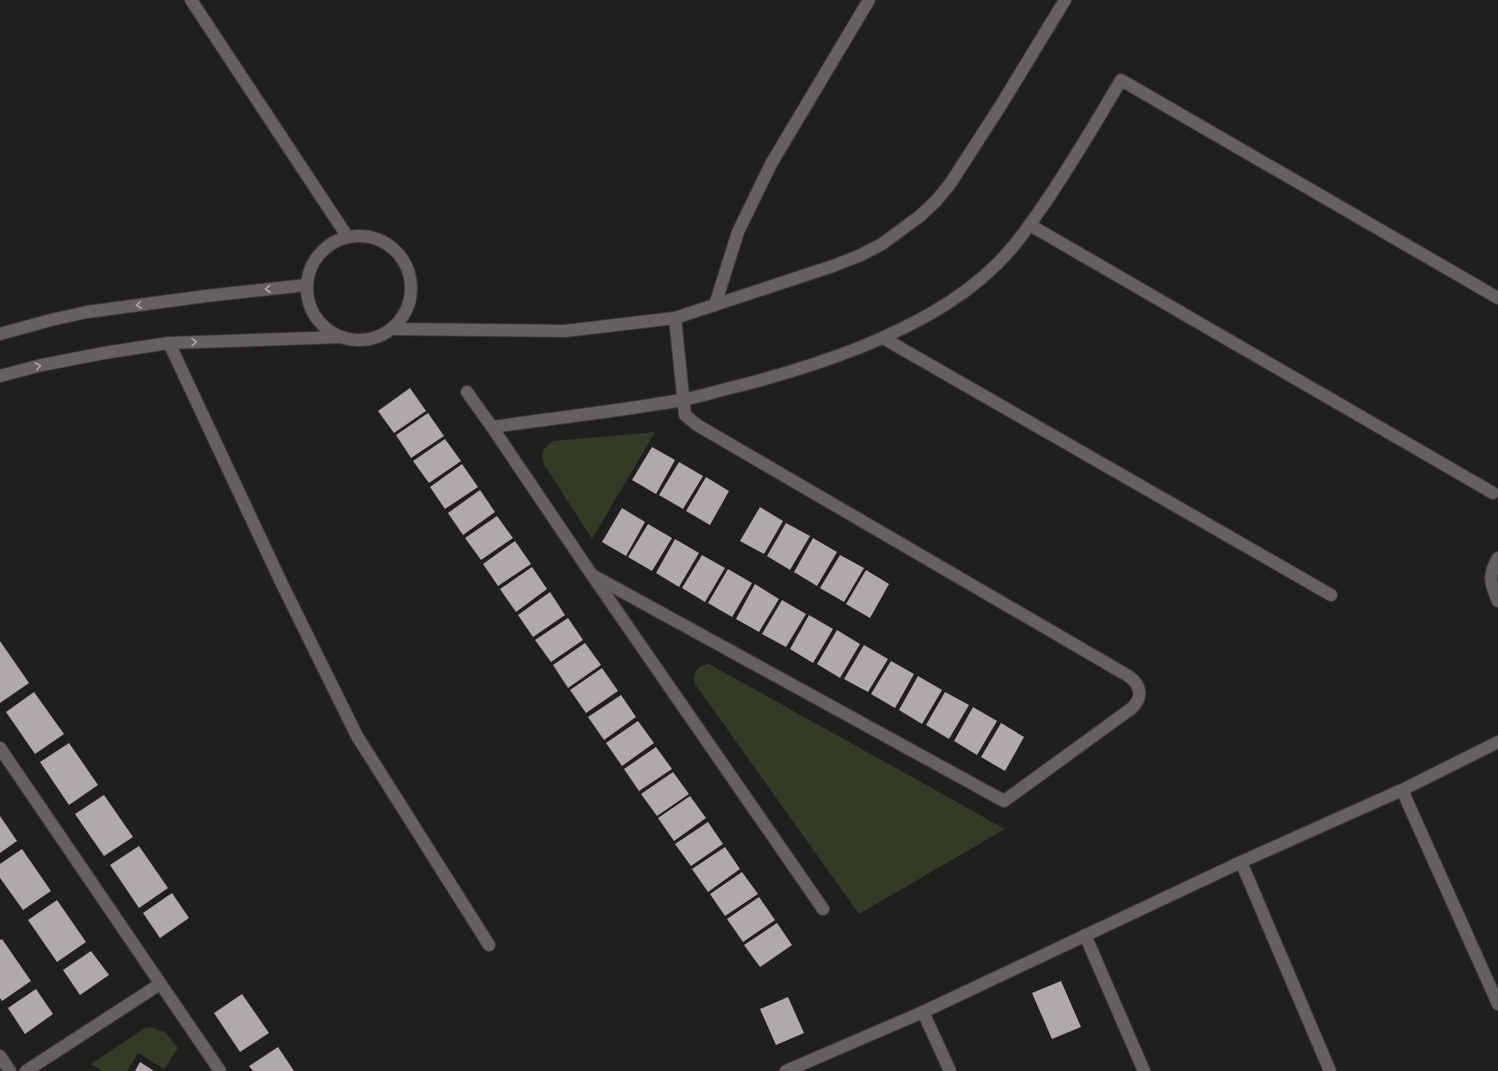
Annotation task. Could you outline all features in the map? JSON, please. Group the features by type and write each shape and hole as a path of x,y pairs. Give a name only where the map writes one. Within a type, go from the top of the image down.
{"street":[{"path":"192,0 347,236"},
{"path":"715,305 738,232 771,164 869,0"},
{"path":"392,329 565,331 675,318 833,266 861,255 882,244 920,216 936,201 950,184 1001,105 1065,0"},
{"path":"492,427 683,400 829,360 883,338 929,314 971,287 995,266 1030,225 1088,137 1121,80 1498,298"},
{"path":"1030,225 1494,493"},
{"path":"0,376 42,365 168,343 342,337 359,340 376,338 392,329 404,316 410,299 412,282 406,264 396,250 381,240 364,235 347,236 331,243 318,254 310,268 306,285 308,302 316,317 327,329 342,337"},
{"path":"0,334 50,320 87,312 206,296 306,285"},
{"path":"592,575 1004,801 1137,704 1140,694 1138,684 1130,677 697,425 685,415 675,318"},
{"path":"883,338 1330,595"},
{"path":"168,343 281,582 357,736 489,945"},
{"path":"467,392 823,909"},
{"path":"1498,558 1492,569 1491,587 1498,600"},
{"path":"786,1071 923,1012 1241,862 1402,790 1498,742"},
{"path":"0,748 220,1071"},
{"path":"1402,790 1498,1004"},
{"path":"1241,862 1330,1071"},
{"path":"1085,935 1144,1071"},
{"path":"26,1071 160,984"},
{"path":"923,1012 950,1071"},
{"path":"0,1056 10,1071"}],"green space":[{"path":"655,432 592,539 544,464 542,457 545,448 553,441"},
{"path":"708,664 1005,829 859,914 695,684 694,677 696,671 701,666"},
{"path":"152,1027 166,1033 178,1048 164,1069 138,1053 127,1071 103,1071 91,1064 145,1028"}],"building":[{"path":"410,388 426,411 394,433 378,411"},
{"path":"428,413 444,436 411,458 396,435"},
{"path":"445,439 461,461 429,483 413,461"},
{"path":"652,447 675,460 656,494 632,480"},
{"path":"679,462 703,476 683,509 659,495"},
{"path":"462,464 478,487 445,509 430,487"},
{"path":"706,477 729,491 710,525 686,511"},
{"path":"480,490 495,512 463,535 448,513"},
{"path":"760,507 783,521 764,554 740,541"},
{"path":"622,508 645,522 626,556 602,542"},
{"path":"497,516 513,538 481,560 465,538"},
{"path":"786,523 810,536 790,570 767,556"},
{"path":"648,524 672,538 652,571 628,557"},
{"path":"813,538 837,552 817,586 794,572"},
{"path":"675,539 699,553 679,587 656,573"},
{"path":"515,541 531,564 498,586 483,564"},
{"path":"702,555 725,568 705,602 682,588"},
{"path":"840,555 864,568 844,602 820,588"},
{"path":"532,567 547,589 516,612 500,589"},
{"path":"728,569 752,583 732,617 708,603"},
{"path":"866,570 889,584 870,618 846,604"},
{"path":"755,584 779,599 759,632 736,619"},
{"path":"550,592 565,615 533,637 518,615"},
{"path":"782,600 806,614 786,647 762,634"},
{"path":"809,615 833,629 813,663 790,649"},
{"path":"568,618 583,640 551,662 535,640"},
{"path":"837,630 860,644 840,678 817,664"},
{"path":"0,641 29,683 0,703"},
{"path":"585,643 601,665 568,688 553,665"},
{"path":"864,645 888,659 868,692 844,679"},
{"path":"891,661 914,674 895,708 871,694"},
{"path":"602,668 618,691 586,713 570,690"},
{"path":"918,676 942,690 922,724 899,710"},
{"path":"34,692 64,734 35,754 6,712"},
{"path":"945,692 969,705 949,739 926,725"},
{"path":"621,695 636,717 604,740 588,717"},
{"path":"973,707 997,721 977,755 954,741"},
{"path":"638,721 654,743 622,766 606,743"},
{"path":"1001,723 1024,737 1005,771 981,757"},
{"path":"69,743 98,785 69,805 40,762"},
{"path":"656,747 672,769 639,791 624,769"},
{"path":"673,772 689,794 657,816 641,794"},
{"path":"104,795 133,837 104,856 75,814"},
{"path":"690,796 706,818 674,841 658,818"},
{"path":"0,816 17,841 0,853"},
{"path":"708,822 723,844 691,866 675,844"},
{"path":"139,846 168,888 139,908 110,865"},
{"path":"725,847 740,869 708,892 692,869"},
{"path":"22,849 51,891 23,910 0,878 0,864"},
{"path":"742,872 758,894 725,916 710,894"},
{"path":"172,893 189,918 160,938 143,913"},
{"path":"759,897 775,920 743,942 727,919"},
{"path":"57,900 86,942 57,962 28,920"},
{"path":"777,923 792,945 760,967 744,945"},
{"path":"2,939 31,981 2,1001 0,998 0,940"},
{"path":"91,951 109,975 80,995 63,970"},
{"path":"1061,981 1081,1027 1052,1039 1032,993"},
{"path":"36,989 53,1014 25,1034 8,1008"},
{"path":"242,994 269,1033 240,1052 214,1013"},
{"path":"788,997 804,1033 776,1045 760,1009"},
{"path":"278,1047 294,1071 253,1071 249,1066"},
{"path":"140,1062 154,1071 135,1071"}]}
